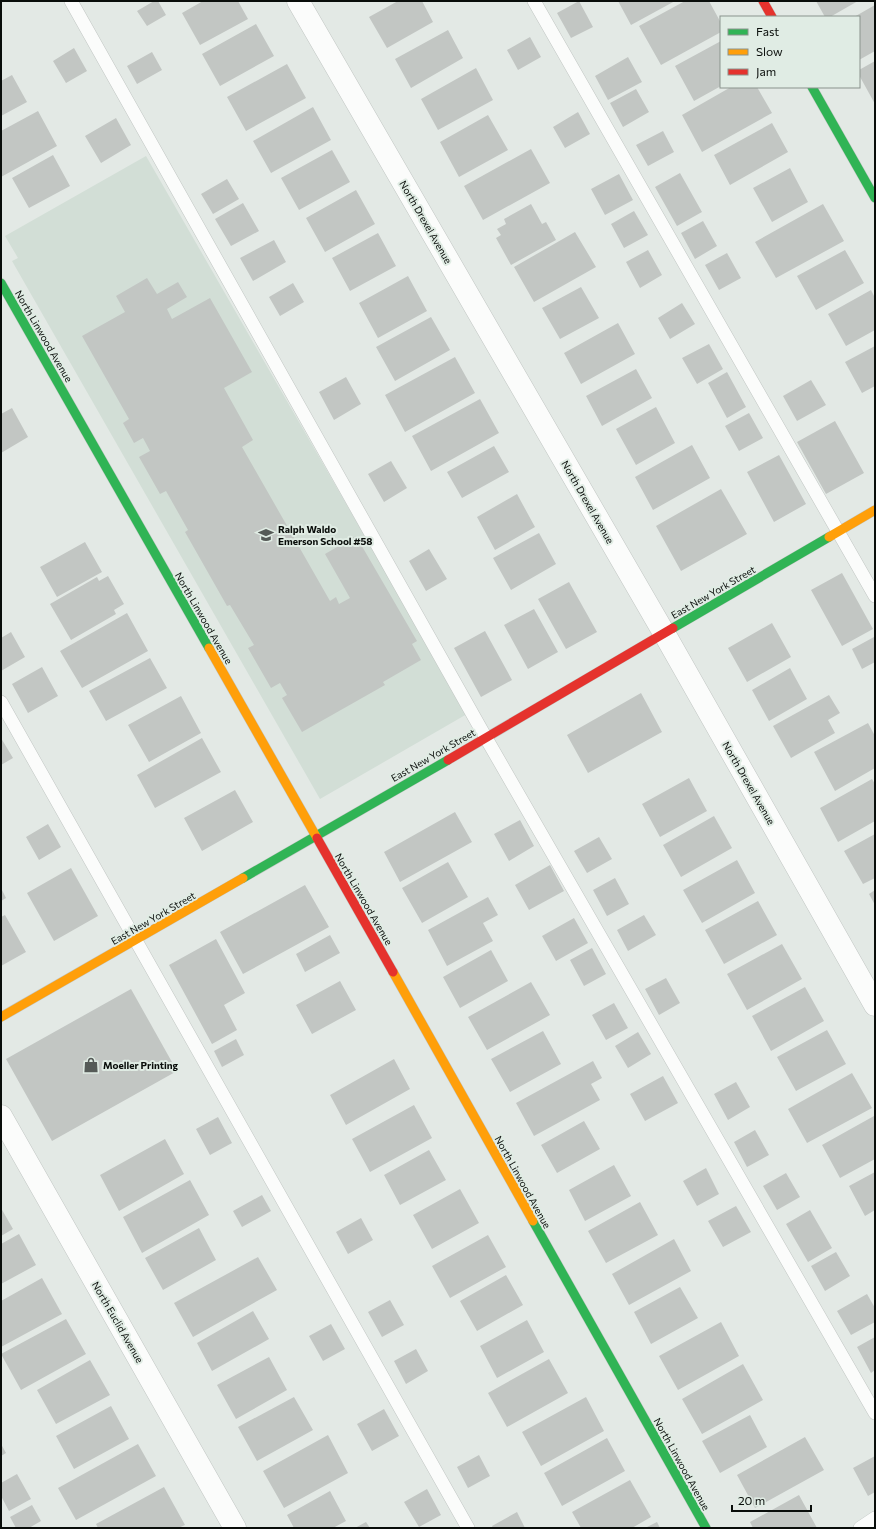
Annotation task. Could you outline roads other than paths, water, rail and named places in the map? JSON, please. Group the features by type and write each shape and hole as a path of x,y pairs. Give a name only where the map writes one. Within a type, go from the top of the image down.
{"street":[{"name":"North Drexel Avenue","path":"298,1 664,634 875,1005"},
{"path":"763,1 771,16"},
{"path":"813,88 875,198"},
{"name":"North Linwood Avenue","path":"1,283 706,1528"},
{"name":"East New York Street","path":"1,1017 486,738 875,510"},
{"name":"North Euclid Avenue","path":"1,1116 235,1528"}],"lane":[{"path":"71,1 486,738 875,1413"},
{"path":"534,1 875,596"},
{"path":"1,702 468,1528"},
{"path":"860,1528 875,1518"}],"place":[{"name":"Ralph Waldo Emerson School #58","path":"266,535"},
{"name":"Moeller Printing","path":"91,1065"}]}
